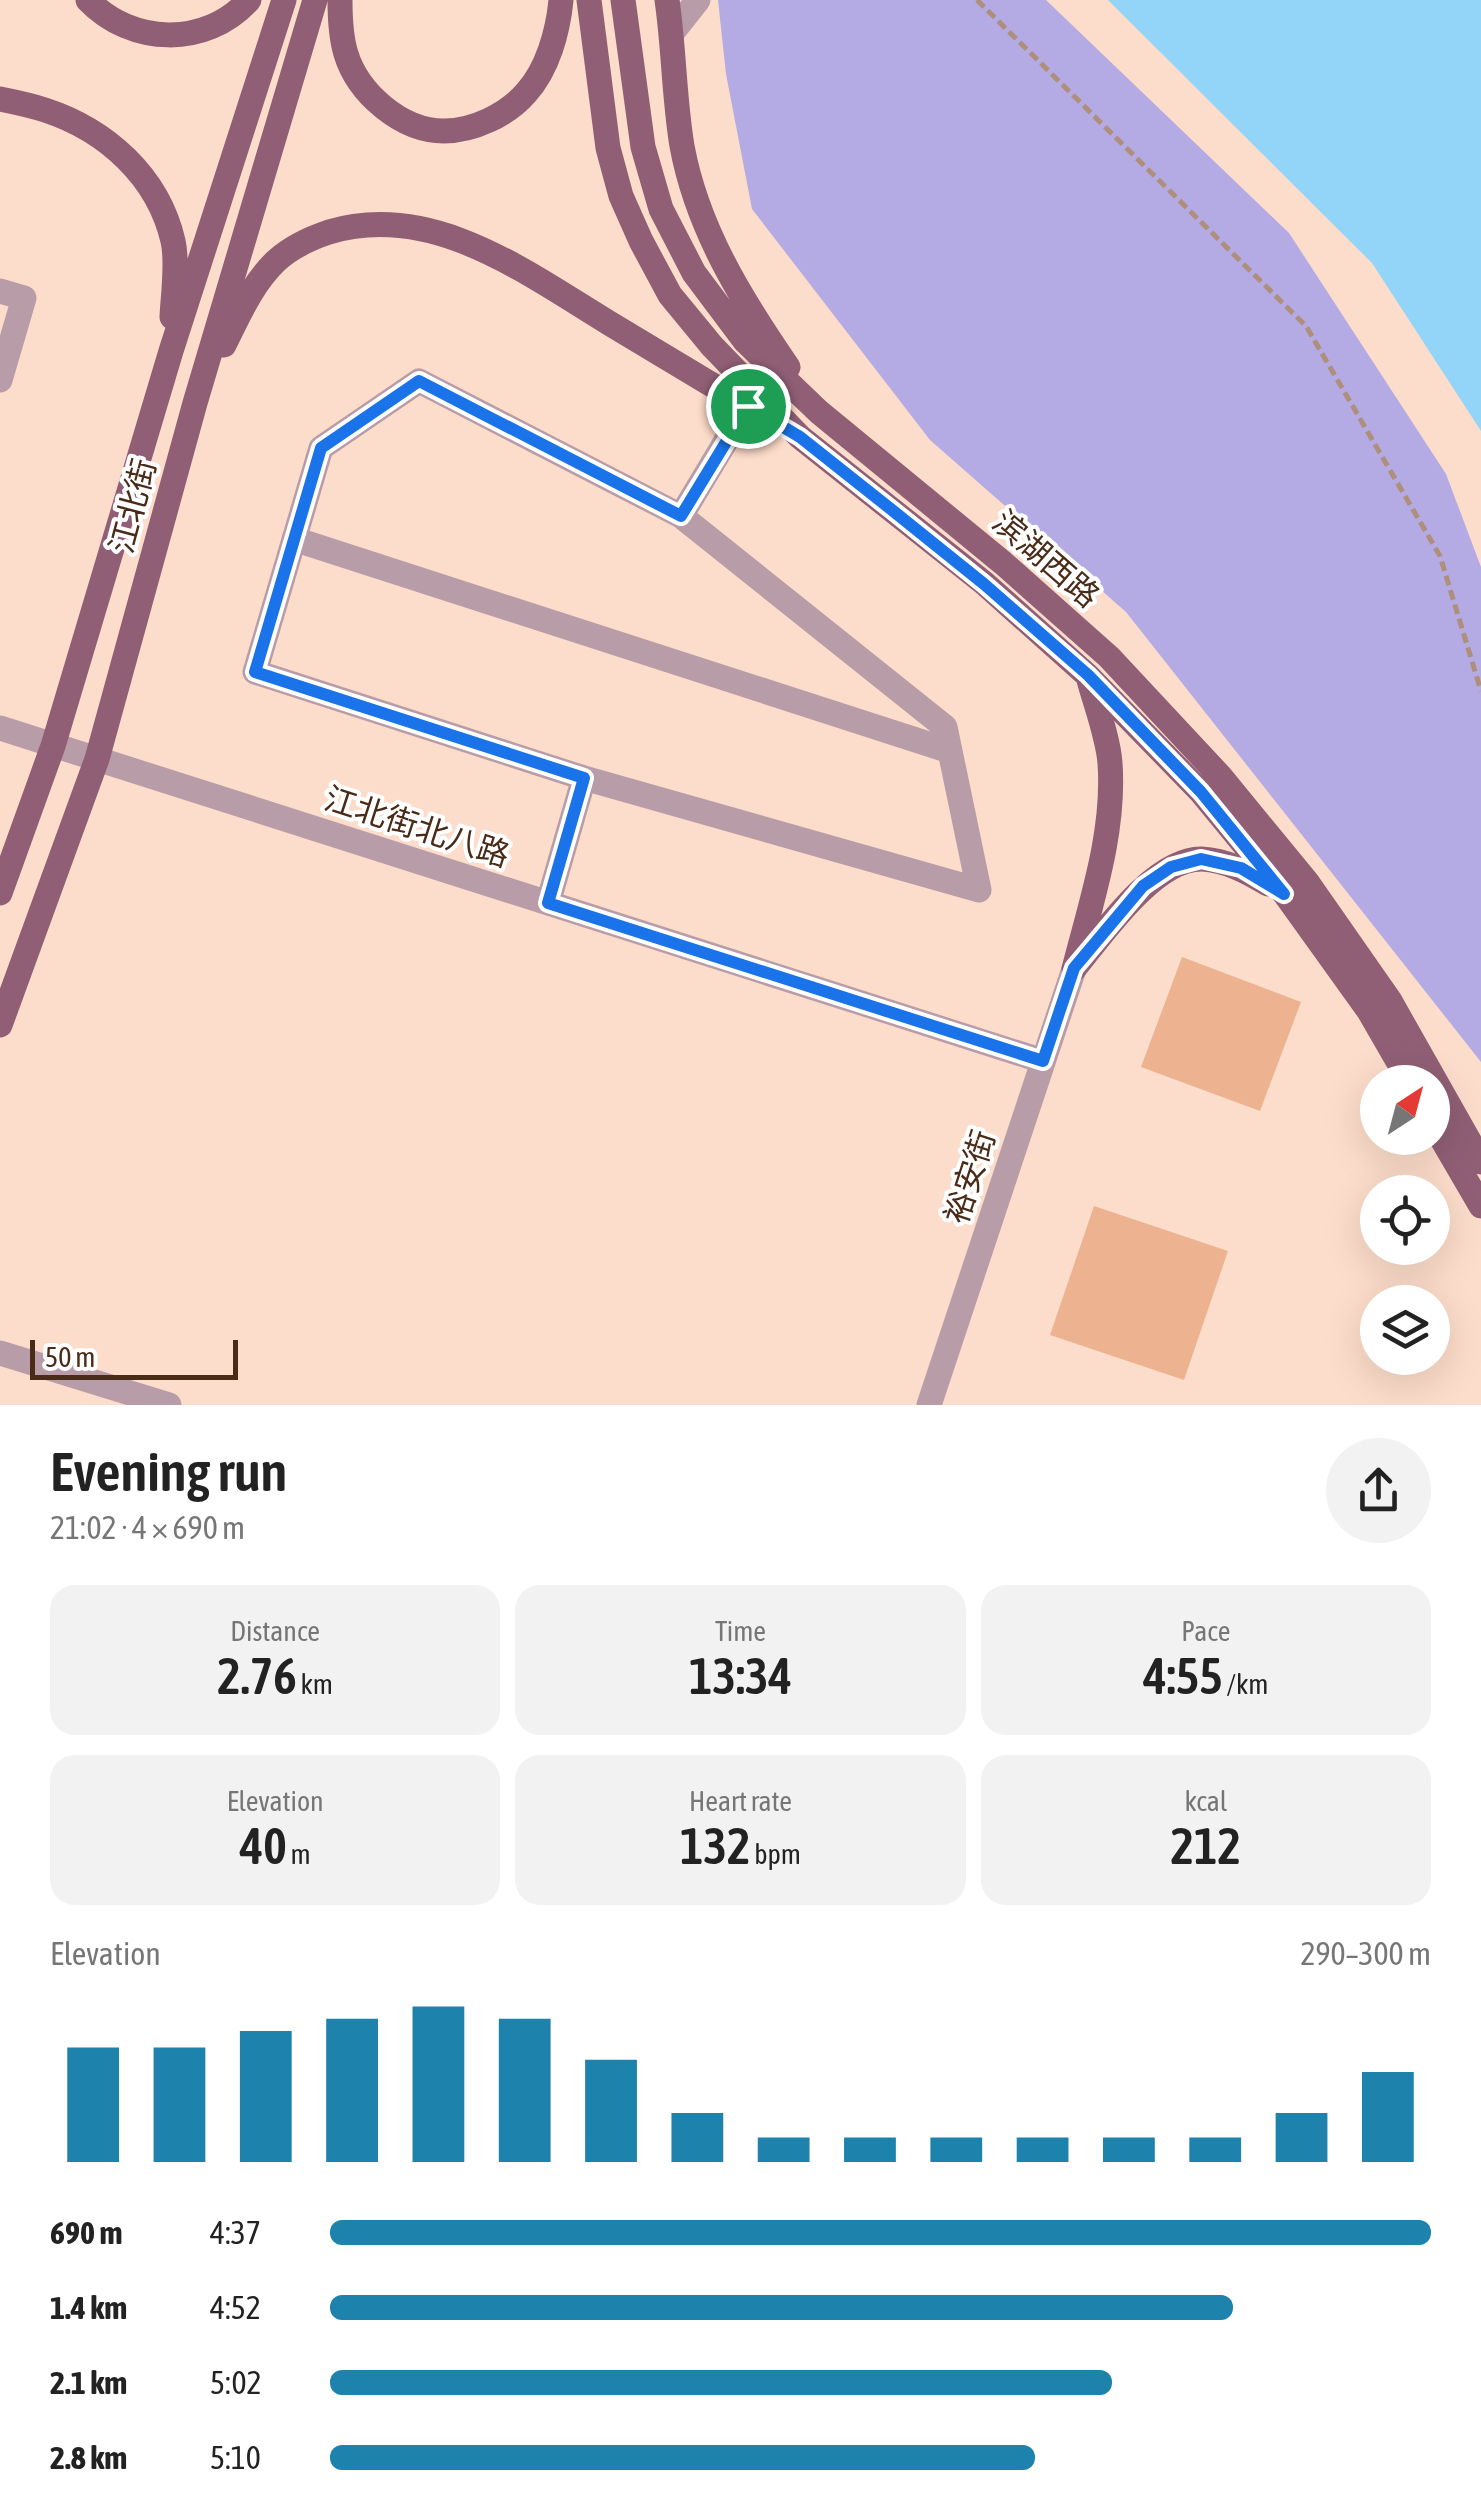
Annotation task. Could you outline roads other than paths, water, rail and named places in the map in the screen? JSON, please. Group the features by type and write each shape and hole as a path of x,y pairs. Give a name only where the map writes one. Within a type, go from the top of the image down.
{"main road":[{"path":"88,0 100,13 126,28 152,35 180,35 210,27 240,10 249,0"},
{"name":"江北街","path":"0,893 52,746 171,350 284,0"},
{"name":"江北街","path":"0,1025 97,759 195,403 314,0"},
{"path":"340,0 345,54 361,84 385,109 413,125 443,132 474,126 502,114 527,93 544,65 559,24 562,0"},
{"name":"滨湖西路","path":"589,0 608,148 620,196 670,295 712,346 800,437 984,584 1088,675 1201,792 1284,894 1369,1011 1400,1065"},
{"name":"滨湖西路","path":"623,0 642,147 660,209 694,273 746,341 819,412 1003,562 1108,657 1220,776 1308,882 1390,1001 1481,1162"},
{"path":"667,0 682,145 697,204 724,268 819,412"},
{"path":"0,99 47,110 98,136 137,167 163,208 174,244 171,350"},
{"path":"195,403 255,285 278,259 312,238 338,230 394,224 443,233 499,256 800,437"},
{"path":"1074,968 1103,857 1109,812 1110,760 1088,675"},
{"path":"1074,968 1143,886 1171,867 1201,859 1241,868 1284,894"},
{"path":"1450,1153 1481,1206"}],"street":[{"path":"672,32 698,0"},
{"path":"0,291 24,298 0,380"},
{"path":"419,381 681,516 945,727 979,890 584,778 255,672 294,539 321,448 419,381"},
{"path":"681,516 748,406"},
{"path":"294,539 950,752"},
{"name":"江北街北八路","path":"0,728 1043,1061"},
{"path":"548,903 584,778"},
{"name":"裕安街","path":"929,1405 1074,968"},
{"path":"0,1353 169,1405"}],"water":[{"path":"1108,0 1481,0 1481,431 1372,263"}]}
